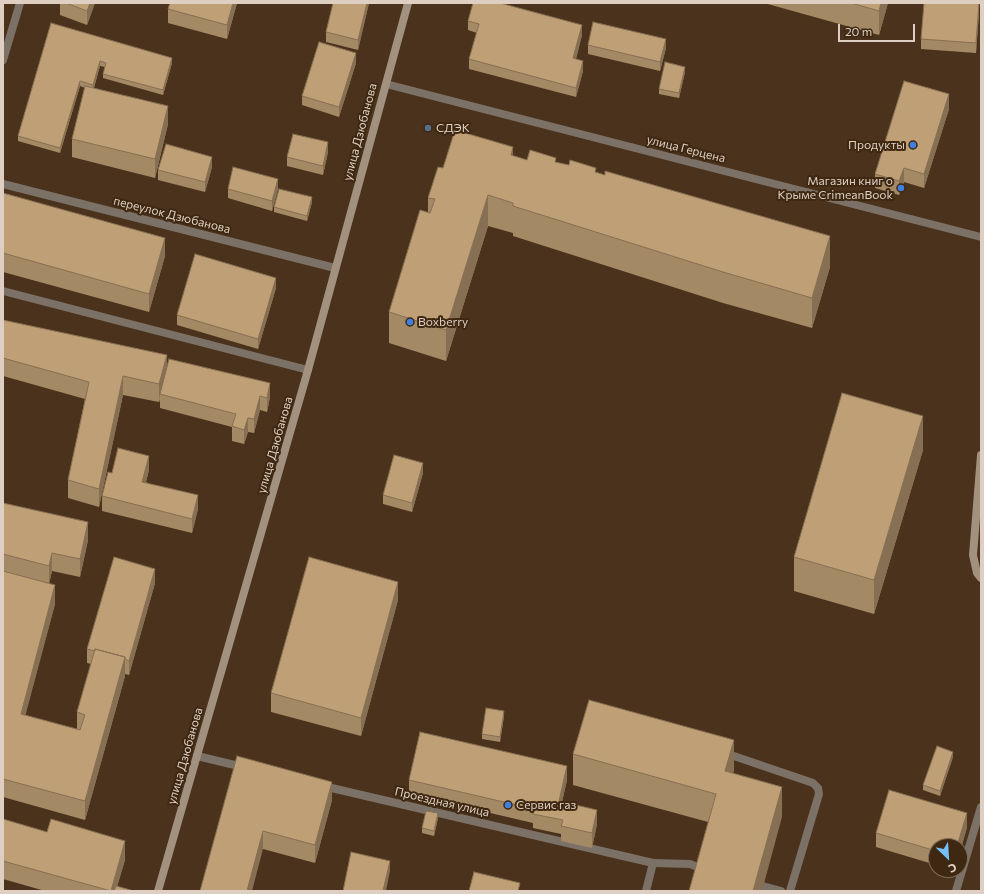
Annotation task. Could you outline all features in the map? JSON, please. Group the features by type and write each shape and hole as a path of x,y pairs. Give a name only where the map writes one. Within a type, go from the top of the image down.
{"street":[{"path":"3,60 20,3"},
{"name":"улица Дзюбанова","path":"158,891 308,370 408,3"},
{"name":"улица Герцена","path":"386,84 981,237"},
{"name":"переулок Дзюбанова","path":"3,184 335,268"},
{"path":"3,291 308,370"},
{"path":"979,576 973,555 981,455"},
{"path":"716,750 813,783 818,788 819,794 790,891"},
{"path":"197,756 251,769"},
{"name":"Проездная улица","path":"313,784 653,864 690,864 704,869"},
{"path":"956,891 981,807"},
{"path":"646,891 653,864"},
{"path":"763,886 781,891"}],"building":[{"path":"66,3 90,3 87,11"},
{"path":"170,3 233,3 227,25 168,9"},
{"path":"333,3 367,3 358,40 326,32"},
{"path":"473,3 500,3 582,25 573,58 583,61 576,88 469,59 479,24 468,21"},
{"path":"851,3 881,3 879,11"},
{"path":"924,3 979,3 976,43 921,39"},
{"path":"593,22 666,39 660,62 588,45"},
{"path":"51,23 172,58 163,90 103,74 106,63 100,61 93,85 80,81 60,148 18,136"},
{"path":"319,42 356,53 339,107 302,96"},
{"path":"665,62 685,67 679,93 659,89"},
{"name":"Продукты","path":"904,81 949,94 924,174 904,168 899,181 875,174"},
{"path":"85,86 168,106 155,159 72,139"},
{"path":"455,130 513,147 511,155 527,160 530,150 556,158 555,162 569,165 570,160 596,168 595,172 605,175 605,171 830,236 812,298 723,272 513,206 513,203 488,195 446,330 389,312 420,210 430,213 435,199 428,198 438,167 443,168"},
{"path":"293,134 328,142 323,166 287,157"},
{"path":"166,144 212,157 205,182 158,170"},
{"path":"233,167 278,179 272,201 228,189"},
{"path":"279,189 312,197 307,216 274,207"},
{"path":"3,193 165,238 149,294 3,253"},
{"path":"195,254 276,278 258,339 177,315"},
{"path":"3,320 167,355 159,384 123,376 99,489 68,480 89,382 3,358"},
{"path":"169,359 270,383 267,398 260,396 254,419 248,418 244,430 232,426 236,414 160,394"},
{"path":"842,393 923,416 874,580 794,557"},
{"path":"118,448 149,456 142,482 198,495 192,519 102,496 108,472 112,473"},
{"path":"394,455 423,463 412,503 383,495"},
{"path":"3,503 88,522 80,559 52,553 49,566 3,554"},
{"path":"114,557 155,569 129,661 125,659 125,657 95,649 95,651 87,649"},
{"path":"309,557 398,582 361,718 271,693"},
{"path":"3,571 55,585 21,714 80,730 85,715 77,712 95,649 125,657 85,801 3,779"},
{"path":"589,700 734,740 725,771 782,787 753,891 689,891 716,794 573,754"},
{"path":"486,708 504,711 500,737 482,734"},
{"name":"Сервис газ","path":"420,732 567,766 559,801 597,810 592,833 561,826 563,820 533,814 534,809 409,780"},
{"path":"937,746 953,752 940,791 923,785"},
{"path":"237,756 332,782 315,845 263,831 247,891 200,891"},
{"path":"889,790 967,813 959,838 928,838 928,849 876,833"},
{"path":"426,811 438,813 434,831 422,828"},
{"path":"3,819 47,832 51,819 125,841 111,891 3,861"},
{"path":"351,852 390,861 383,891 343,891"},
{"path":"474,872 520,883 518,891 469,891"},
{"path":"116,886 134,891 114,891"}],"place":[{"name":"СДЭК","path":"428,128"},
{"name":"Продукты","path":"913,145"},
{"name":"Магазин книг о Крыме CrimeanBook","path":"901,188"},
{"name":"Boxberry","path":"410,322"},
{"name":"Сервис газ","path":"508,805"}]}
